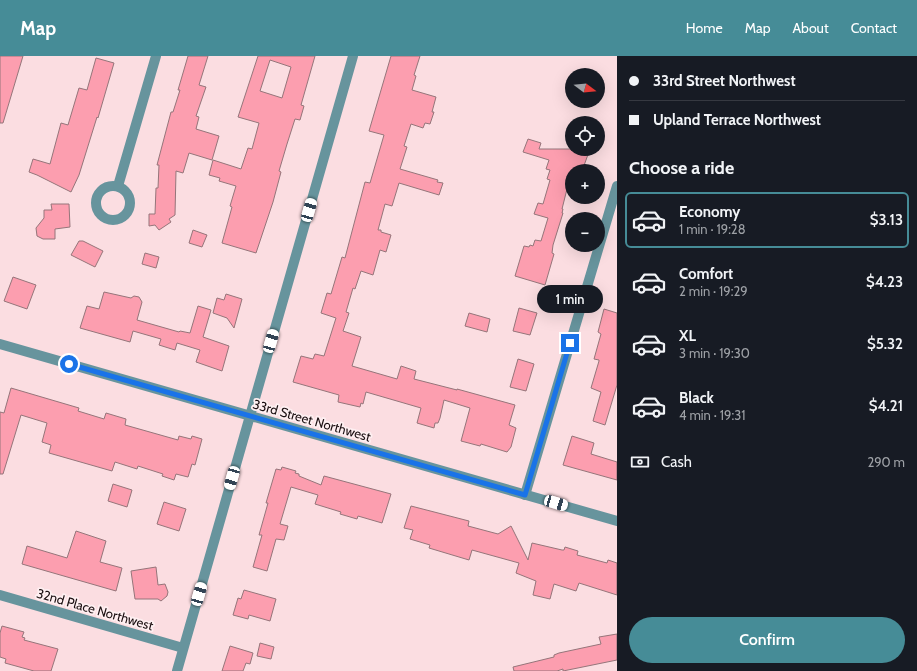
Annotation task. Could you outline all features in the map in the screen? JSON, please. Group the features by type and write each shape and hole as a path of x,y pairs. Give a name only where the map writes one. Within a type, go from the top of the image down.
{"street":[{"path":"118,186 156,56"},
{"path":"177,671 353,56"},
{"path":"525,495 617,186"},
{"name":"33rd Street Northwest","path":"0,344 617,521"},
{"name":"32nd Place Northwest","path":"0,595 183,648"}],"building":[{"path":"0,56 23,56 3,123 0,123"},
{"path":"188,56 208,56 199,85 206,87 196,116 199,117 196,129 219,136 212,160 189,153 183,173 176,171 175,215 169,219 171,222 159,230 155,225 149,226 149,214 155,214 159,165 157,165 171,112 173,112 180,90 178,90"},
{"path":"258,56 315,56 301,105 304,106 300,120 295,119 279,171 281,172 273,202 256,253 222,243 236,186 219,181 220,178 209,175 213,160 241,169 248,148 252,149 259,123 238,117","holes":["270,60 291,67 282,98 260,91"]},
{"path":"391,56 420,56 414,75 416,76 412,90 436,97 432,112 434,112 430,124 425,123 423,128 411,124 404,146 407,147 400,169 438,180 437,182 443,183 439,195 399,183 392,206 385,204 378,230 391,235 386,252 380,250 373,275 361,271 355,289 353,288 346,312 349,313 343,331 361,337 352,366 397,379 401,366 416,371 414,379 515,405 509,425 516,428 511,447 507,452 481,444 480,446 461,441 470,408 444,400 440,418 438,423 435,423 434,428 417,423 421,408 366,392 363,404 361,403 360,407 338,402 339,395 293,382 301,356 313,359 315,354 324,356 336,318 321,313 327,293 331,294 342,257 345,258 365,182 370,183 384,135 369,131"},
{"path":"96,58 114,63 79,175 71,192 29,172 33,159 50,164 61,123 68,125 79,88 87,90"},
{"path":"528,139 541,143 539,149 565,149 565,156 587,156 585,164 565,164 565,197 562,209 563,213 553,245 552,253 554,254 545,285 515,276 524,246 533,246 535,240 541,241 548,218 534,214 538,203 543,204 550,180 547,179 550,170 546,169 549,160 523,152"},
{"path":"51,204 69,204 70,227 55,229 55,239 43,239 37,236 36,228 44,218 44,210 52,210"},
{"path":"193,230 207,235 202,247 189,243"},
{"path":"79,241 83,241 103,251 95,267 71,255"},
{"path":"145,253 159,257 156,268 142,264"},
{"path":"13,277 36,285 27,309 4,301"},
{"path":"104,292 131,298 134,296 139,297 142,302 137,320 179,332 190,333 198,306 211,310 203,337 229,346 222,371 196,362 200,350 177,343 175,350 159,345 161,339 133,331 130,342 80,328 87,306 99,309"},
{"path":"226,294 242,299 234,328 227,318 213,313 217,298 224,300"},
{"path":"519,308 537,313 530,335 513,331"},
{"path":"604,309 617,313 617,385 605,425 593,421 601,392 591,388 599,361 594,359 601,334 598,332"},
{"path":"469,313 490,319 487,332 465,326"},
{"path":"518,359 534,364 526,391 510,387"},
{"path":"11,388 79,408 78,411 104,419 106,413 126,419 125,425 178,440 179,436 191,439 192,436 202,439 195,465 192,464 188,477 176,474 174,480 162,476 163,474 138,466 137,469 115,462 112,471 49,453 51,445 42,442 47,423 21,415 3,474 0,474 0,412 4,413"},
{"path":"572,436 594,443 591,454 617,462 617,480 563,465"},
{"path":"282,467 296,471 295,473 299,474 299,476 321,485 324,476 391,494 382,523 358,516 357,519 340,514 341,512 315,504 318,495 291,487 280,524 288,526 284,540 276,539 267,571 253,567 262,535 259,535 268,503 266,503 276,469 281,470"},
{"path":"113,484 132,490 127,507 108,501"},
{"path":"164,502 186,509 179,531 157,524"},
{"path":"411,506 469,521 468,526 498,534 511,526 528,560 532,543 562,550 564,550 565,547 578,551 577,555 607,563 608,560 617,563 617,595 579,583 576,591 554,584 550,599 533,595 536,581 516,573 519,563 472,550 469,560 429,548 430,545 410,539 413,530 404,528"},
{"path":"76,531 106,541 100,562 122,568 116,591 22,564 27,546 67,558"},
{"path":"156,567 158,585 165,584 168,592 167,596 161,601 158,599 135,599 131,571"},
{"path":"244,590 276,599 270,621 249,615 248,619 233,615 238,598 241,599"},
{"path":"2,626 24,632 22,637 25,638 24,640 58,649 51,671 34,671 5,663 6,659 0,657 0,633"},
{"path":"617,634 617,660 563,671 563,669 557,671 514,671 513,667 554,657 554,655 559,653 601,644 599,637"},
{"path":"260,643 274,647 271,659 257,656"},
{"path":"230,646 253,653 250,664 246,663 243,671 222,671"}],"route":[{"path":"69,364 525,495 570,343"}]}
